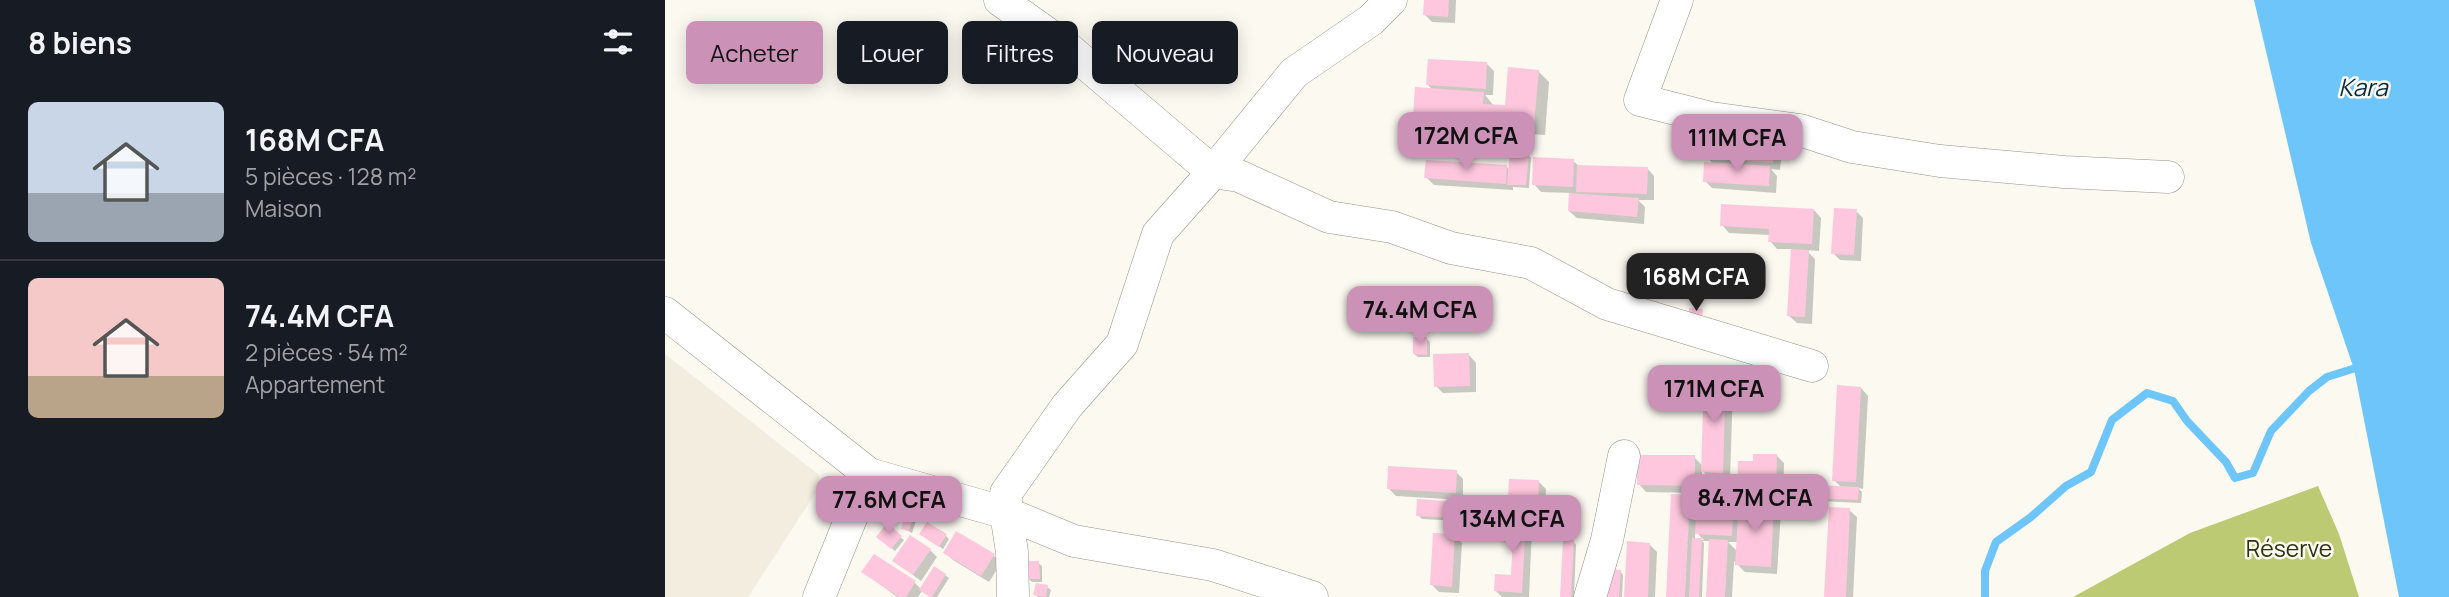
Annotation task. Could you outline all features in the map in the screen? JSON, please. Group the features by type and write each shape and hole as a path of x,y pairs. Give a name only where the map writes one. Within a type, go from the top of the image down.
{"street":[{"path":"1000,0 1065,46 1213,172 1239,176 1329,217 1392,227 1451,248 1531,263 1607,304 1812,366"},
{"path":"1013,597 1006,493 1067,406 1122,344 1158,234 1294,74 1371,20 1391,0"},
{"path":"1677,0 1640,100 1711,118 1800,130 1851,147 1940,161 2064,172 2168,177"},
{"path":"665,313 869,474 1006,513 1074,541 1213,565 1312,597"},
{"path":"1590,597 1607,540 1624,456"},
{"path":"819,597 869,474"}],"shaded area":[{"path":"665,354 819,475 820,486 748,597 665,597"}],"green space":[{"name":"Réserve","path":"2318,486 2339,534 2359,597 2073,597 2190,533"}],"water":[{"name":"Kara","path":"2254,0 2449,0 2449,597 2399,597 2354,369 2311,243"}],"building":[{"path":"1424,0 1449,0 1448,17 1423,15"},
{"path":"1428,59 1487,62 1486,89 1426,85"},
{"path":"1508,67 1539,70 1534,125 1413,116 1415,87 1484,92 1483,104 1505,105"},
{"path":"1706,136 1775,141 1773,163 1705,158"},
{"path":"1510,152 1529,153 1526,185 1507,185"},
{"path":"1533,157 1574,159 1573,187 1532,185"},
{"path":"1426,160 1507,165 1506,184 1424,178"},
{"path":"1704,162 1770,166 1769,186 1703,182"},
{"path":"1577,165 1648,167 1647,194 1576,192"},
{"path":"1569,193 1639,198 1637,217 1568,211"},
{"path":"1721,204 1814,209 1812,244 1768,242 1769,229 1720,226"},
{"path":"1834,208 1857,209 1854,255 1831,254"},
{"path":"1791,249 1809,250 1805,317 1787,316"},
{"path":"1689,308 1703,309 1702,319 1689,318"},
{"path":"1413,337 1427,337 1427,355 1413,354"},
{"path":"1469,353 1470,386 1434,387 1433,354"},
{"path":"1704,377 1726,378 1723,473 1701,472"},
{"path":"1837,385 1861,387 1856,482 1832,481"},
{"path":"1753,454 1777,454 1776,494 1737,493 1738,461 1753,461"},
{"path":"1637,455 1695,455 1695,486 1637,485"},
{"path":"1388,466 1457,470 1456,493 1387,489"},
{"path":"1509,479 1539,480 1538,515 1507,513"},
{"path":"1815,485 1859,487 1858,500 1814,498"},
{"path":"1671,494 1690,495 1685,597 1666,597"},
{"path":"1697,494 1734,496 1732,536 1695,534"},
{"path":"1417,499 1459,502 1458,518 1416,516"},
{"path":"1739,500 1774,502 1771,567 1735,565"},
{"path":"1829,507 1850,508 1846,597 1824,597"},
{"path":"906,511 914,513 909,531 901,529"},
{"path":"1498,517 1526,519 1522,593 1494,591 1495,574 1511,575 1513,538 1497,537"},
{"path":"927,522 947,534 939,547 919,534"},
{"path":"887,523 902,536 891,549 876,537"},
{"path":"956,531 995,554 981,576 943,553"},
{"path":"1433,533 1455,534 1452,587 1430,585"},
{"path":"910,535 931,549 913,575 892,561"},
{"path":"1692,538 1702,538 1699,597 1689,597"},
{"path":"1563,539 1574,540 1571,597 1560,597"},
{"path":"1709,539 1728,540 1725,597 1706,597"},
{"path":"1627,541 1650,543 1648,597 1624,597"},
{"path":"874,554 916,581 906,597 899,597 861,572"},
{"path":"1026,561 1039,561 1040,579 1027,579"},
{"path":"934,566 946,574 930,597 919,590"},
{"path":"1608,569 1621,570 1619,597 1607,597"},
{"path":"1036,583 1048,585 1046,597 1033,595"}],"waterway":[{"path":"1985,597 1985,571 1996,542 2031,517 2066,486 2091,472 2112,420 2147,393 2173,401 2187,421 2226,462 2235,478 2253,473 2271,431 2309,391 2327,377 2362,366"}]}
